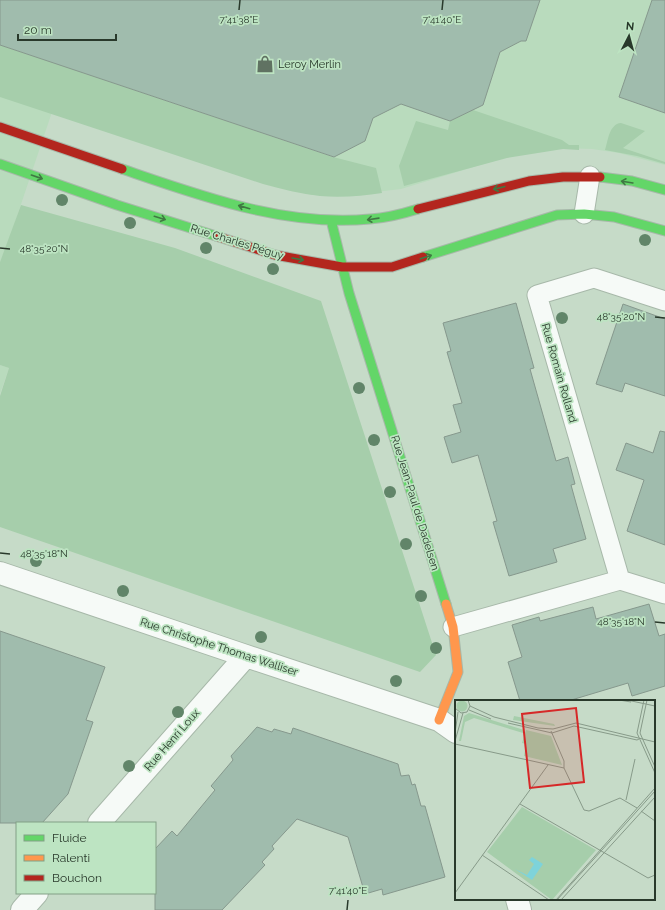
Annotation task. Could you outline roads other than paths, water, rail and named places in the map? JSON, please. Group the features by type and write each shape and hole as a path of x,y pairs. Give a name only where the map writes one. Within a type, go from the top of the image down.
{"street":[{"path":"0,127 176,187 250,209 295,217 331,220 362,220 387,217 530,180 590,176 649,185 665,190"},
{"name":"Rue Charles Péguy","path":"0,164 118,205 275,255 342,267 392,268 557,215 584,214 614,217 665,230"},
{"name":"Rue Jean-Paul de Dadelsen","path":"331,220 349,293 453,626 458,672 448,726"},
{"name":"Rue Christophe Thomas Walliser","path":"0,573 448,726"},
{"name":"Rue Henri Loux","path":"100,822 246,656"},
{"path":"22,910 36,894"},
{"path":"517,900 520,910"}],"lane":[{"path":"584,214 590,176"},
{"name":"Rue Romain Rolland","path":"620,580 536,295 594,278 665,301"},
{"path":"453,626 620,580 665,594"}],"place":[{"name":"Leroy Merlin","path":"265,64"}]}
